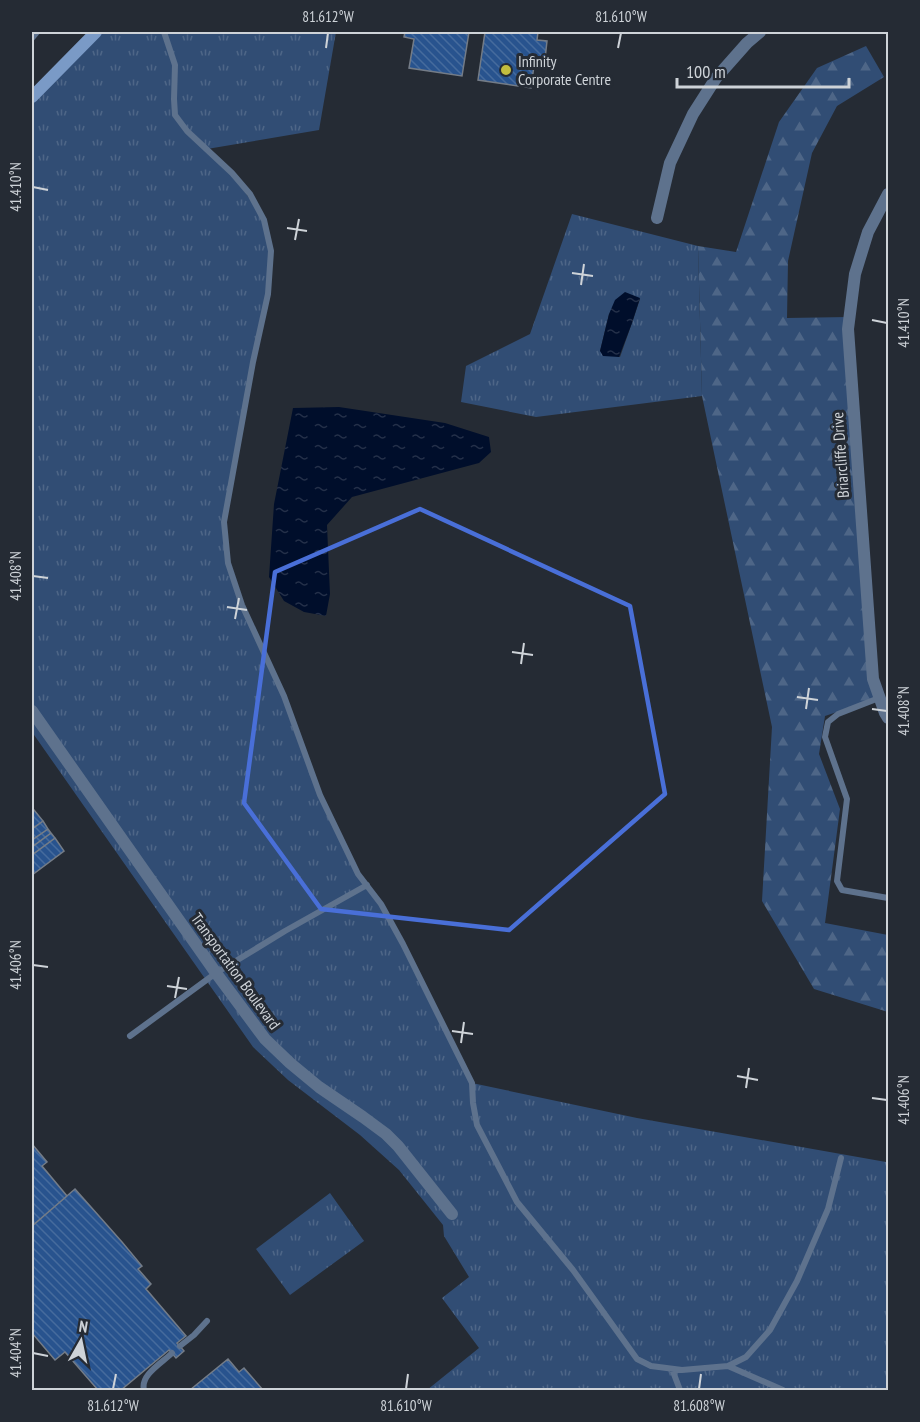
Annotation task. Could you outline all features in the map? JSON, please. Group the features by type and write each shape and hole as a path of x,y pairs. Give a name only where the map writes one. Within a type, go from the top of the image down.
{"street":[{"path":"32,97 96,32"},
{"path":"657,218 670,163 693,114 716,78 760,32"},
{"name":"Briarcliffe Drive","path":"888,194 868,232 855,274 848,329 873,679 888,718"},
{"name":"Transportation Boulevard","path":"32,711 216,974 265,1039 319,1087 386,1134 452,1214"}],"lane":[{"path":"32,38 37,32"},
{"path":"164,32 175,65 175,116 250,194 264,220 271,251 268,294 224,522 228,562 242,605 284,696 320,795 358,874 381,904 403,944 472,1083 477,1125 517,1202 573,1270 637,1359 651,1366 682,1370 728,1366 746,1357 770,1330 797,1281 828,1209 841,1158"},
{"path":"879,698 838,714 828,722 825,737 847,799 837,881 842,890 888,898"},
{"path":"130,1036 216,974 285,931 367,885"},
{"path":"180,1346 207,1320"},
{"path":"144,1390 143,1383 147,1376 172,1353"},
{"path":"728,1366 783,1390"},
{"path":"672,1369 680,1390"}],"highlighted area":[{"path":"420,509 630,606 665,794 509,930 321,909 244,803 275,572"}],"green space":[{"path":"96,32 336,32 319,130 207,149 232,173 264,220 271,251 268,294 224,522 228,563 242,605 284,696 320,795 358,874 381,904 472,1083 637,1118 886,1162 888,1168 888,1390 427,1390 479,1348 442,1298 469,1277 444,1236 443,1225 399,1170 360,1135 288,1080 253,1047 32,732 32,97"},
{"path":"866,46 884,77 837,106 812,153 788,261 787,318 849,317 879,698 825,716 819,754 840,809 825,923 888,935 888,1012 814,989 762,901 772,727 702,396 698,246 736,252 779,122 817,68"},
{"path":"572,214 698,246 702,396 536,417 461,402 466,366 530,334","holes":["640,299 620,357 600,351 609,314"]},
{"path":"330,1193 364,1241 290,1295 256,1249"}],"water":[{"path":"625,292 640,298 632,323 619,357 603,356 600,351 609,314 615,300"},
{"path":"339,407 445,423 489,437 491,452 479,463 352,497 327,525 330,594 326,616 304,612 284,601 269,577 274,504 293,408"}],"building":[{"path":"405,32 469,32 462,76 409,68 414,39 404,37"},
{"name":"Infinity Corporate Centre","path":"485,32 538,32 537,40 547,41 545,59 535,58 531,88 478,80"},
{"path":"34,810 43,821 32,829 32,812"},
{"path":"43,821 48,829 32,840 32,829"},
{"path":"48,829 51,833 32,847 32,840"},
{"path":"51,833 55,838 32,855 32,847"},
{"path":"55,838 64,851 32,875 32,855"},
{"path":"32,1144 47,1162 42,1166 67,1196 32,1226"},
{"path":"75,1189 142,1266 138,1269 151,1284 146,1289 186,1336 177,1343 184,1351 176,1358 169,1350 121,1390 98,1390 65,1352 55,1360 32,1333 32,1226"},
{"path":"228,1359 239,1372 244,1368 263,1390 190,1390"}],"place":[{"name":"Infinity Corporate Centre","path":"506,70"}]}
